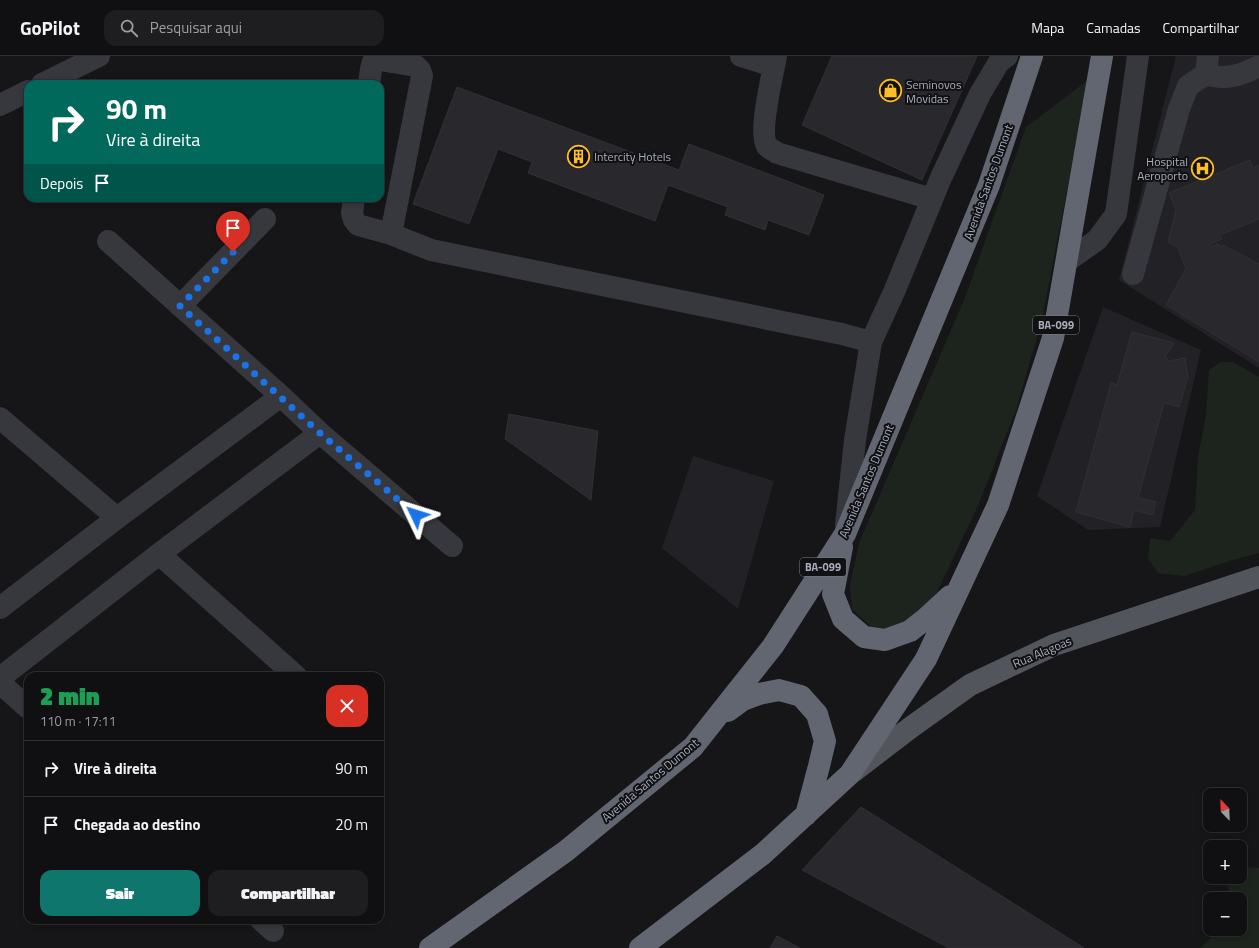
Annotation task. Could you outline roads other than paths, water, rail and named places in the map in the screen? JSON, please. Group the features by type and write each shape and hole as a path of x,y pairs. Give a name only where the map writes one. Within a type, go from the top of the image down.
{"highway":[{"name":"Avenida Santos Dumont","path":"430,948 566,851 693,747 773,646 845,534 989,185 1032,56"},
{"name":"BA-099","path":"640,948 763,854 850,774 926,659 998,505 1053,338 1102,56"},
{"path":"845,534 833,594 844,619 864,636 885,640 910,632 938,608 962,580"},
{"path":"693,747 725,714 743,700 759,694 779,690 801,696 817,714 824,741 806,815"}],"main road":[{"name":"Rua Alagoas","path":"850,774 910,728 977,681 1054,645 1259,577"}],"street":[{"path":"50,80 99,56"},
{"path":"741,56 775,61 765,113 764,135 767,146 777,153 932,199"},
{"path":"845,534 855,440 871,342 894,292 932,199 980,94 999,62 1007,56"},
{"path":"1067,261 1097,240 1116,214 1138,56"},
{"path":"1251,56 1259,58"},
{"path":"370,80 373,62 380,60 416,66 420,70 422,76 391,234"},
{"path":"1133,274 1180,109 1188,86 1207,65 1215,77 1241,75 1259,66"},
{"path":"0,104 24,93"},
{"path":"353,202 352,213 354,220 358,225 391,234 431,250 842,334 871,342"},
{"path":"180,306 265,219"},
{"path":"108,241 281,396 320,433 452,546"},
{"path":"0,608 117,518 281,396"},
{"path":"0,418 117,518"},
{"path":"0,678 159,554 320,433"},
{"path":"159,554 292,672"},
{"path":"0,683 24,704"}],"place":[{"name":"Seminovos Movidas","path":"890,91"},
{"name":"Intercity Hotels","path":"579,156"},
{"name":"Hospital Aeroporto","path":"1203,168"}]}
